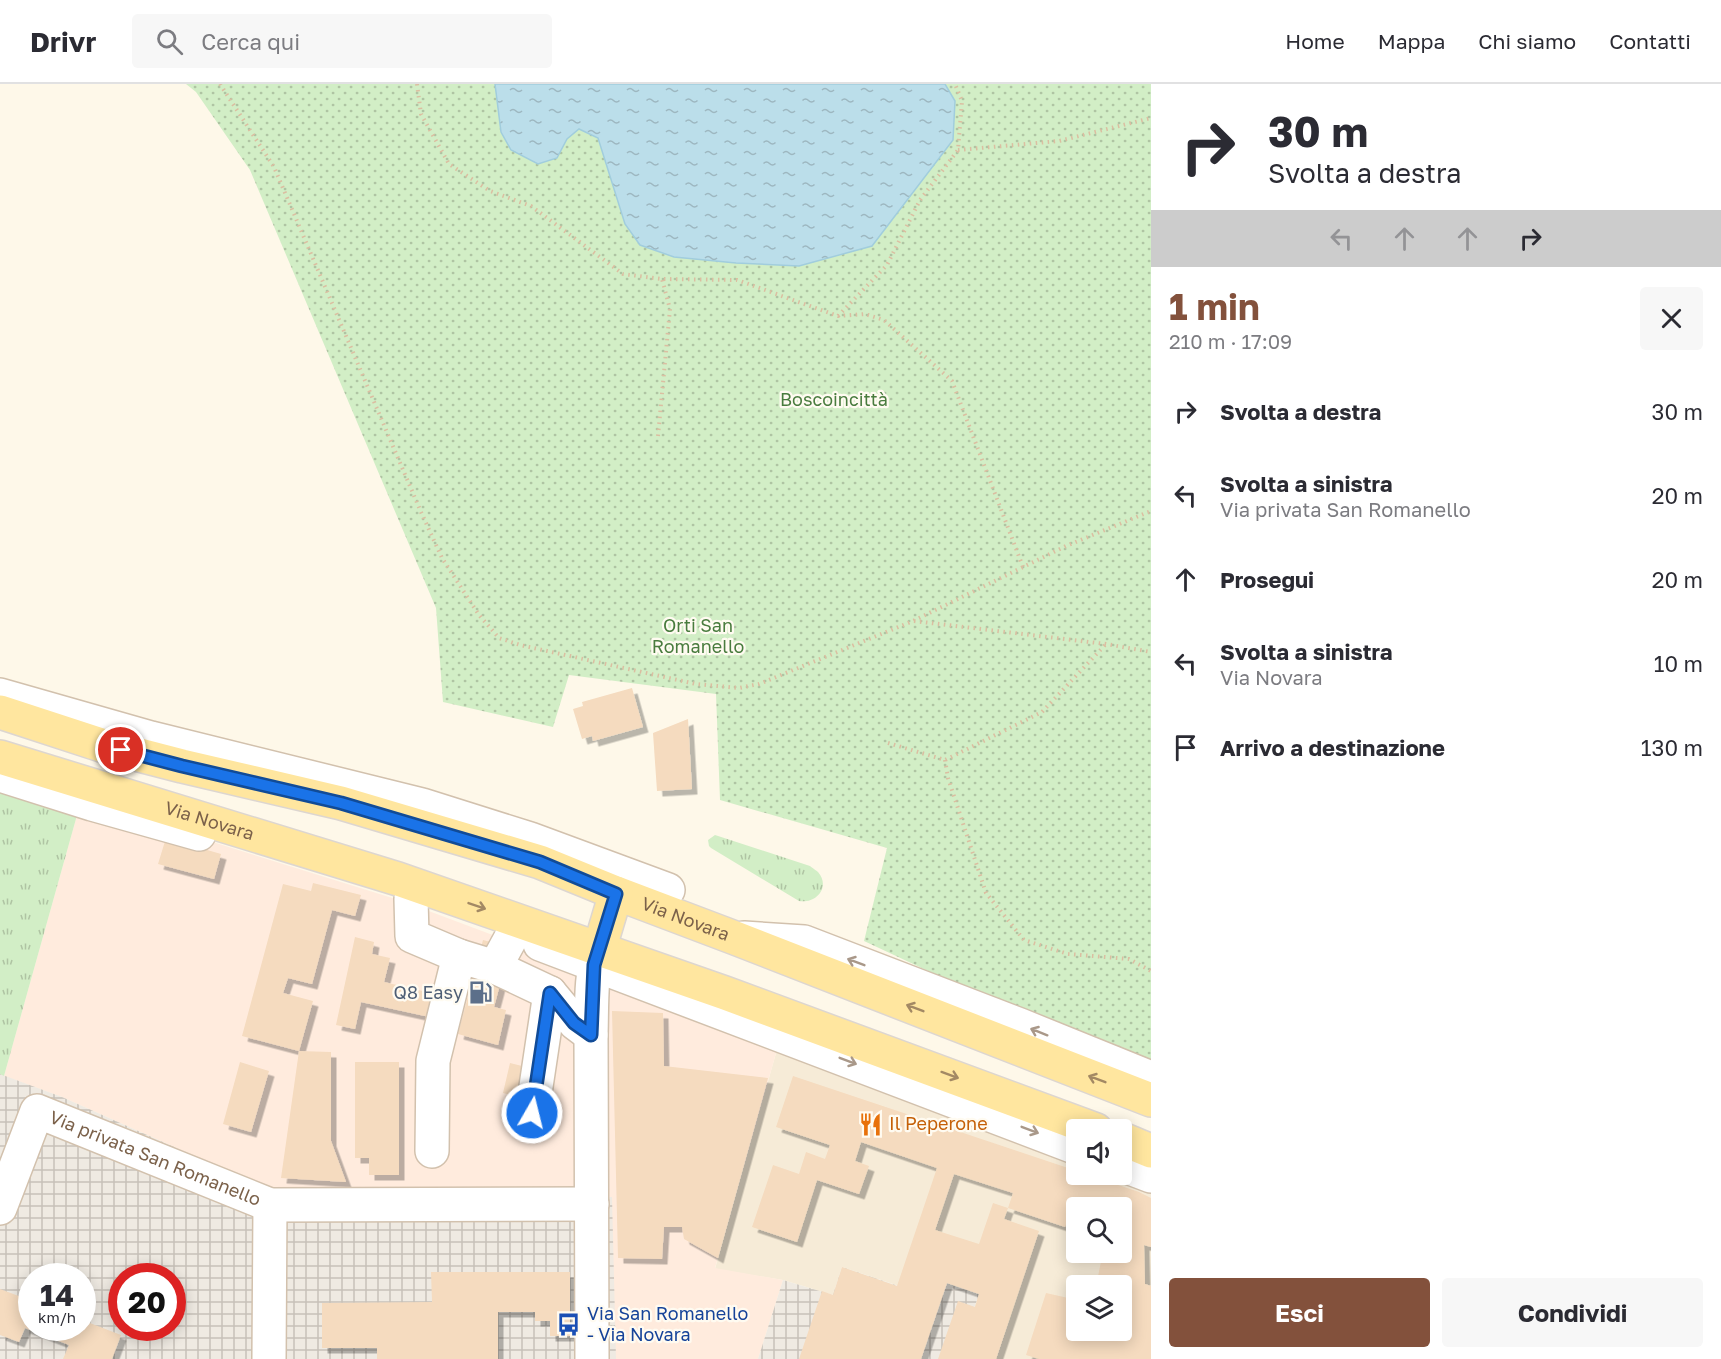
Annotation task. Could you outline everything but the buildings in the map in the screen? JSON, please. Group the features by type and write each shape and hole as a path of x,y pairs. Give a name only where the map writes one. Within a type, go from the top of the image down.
{"main road":[{"name":"Via Novara","path":"0,712 101,745 341,803 540,862 616,894 1151,1100"},
{"name":"Via Novara","path":"0,757 398,879 425,896 596,958 725,993 1066,1119"},
{"path":"596,958 616,894"},
{"path":"1132,1143 1151,1151"}],"street":[{"path":"0,695 151,738 422,806 530,839 668,890"},
{"path":"0,775 372,886 425,896 412,936 459,956 495,967 550,993 574,1023 591,1035"},
{"path":"735,938 804,942 1020,1024 1151,1078"},
{"path":"495,967 525,939 596,958 1066,1144"},
{"path":"432,1151 433,1061 459,956"},
{"path":"592,1359 591,1035 596,958"},
{"path":"532,1113 550,993"},
{"name":"Via privata San Romanello","path":"0,1208 37,1111 270,1205 591,1204"},
{"path":"1132,1169 1151,1176"},
{"name":"Via privata San Romanello","path":"269,1359 270,1205"}],"path":[{"path":"220,84 274,167 442,558 479,615 499,638 520,645 696,684 740,688 759,684 913,621 1066,546 1151,510"},
{"path":"417,84 421,114 449,164 490,191 531,206 623,273 662,279 737,280 838,316 865,314 884,320 951,381 1023,567"},
{"path":"838,316 887,265 920,200 958,150 962,101 955,84"},
{"path":"958,150 1059,141 1151,118"},
{"path":"658,436 670,309 662,279"},
{"path":"913,621 1106,644 1151,652"},
{"path":"888,743 945,760 1041,712 1106,644"},
{"path":"945,760 948,778 986,893 1024,939 1068,954 1129,959 1151,971"}],"shaded area":[{"path":"81,801 402,901 780,1039 715,1268 783,1280 758,1359 612,1359 284,1196 62,1097 4,1076"},
{"path":"780,1039 1066,1150 1066,1185 1132,1185 1132,1177 1151,1182 1151,1359 957,1359 979,1293 941,1300 842,1267 833,1295 783,1280 715,1269"},
{"path":"0,1074 62,1097 284,1196 612,1197 616,1359 0,1359"},
{"path":"842,1267 940,1300 947,1283 979,1294 957,1359 758,1359 783,1280 833,1295"}],"green space":[{"name":"Boscoincittà","path":"186,84 1151,84 1151,1075 864,941 887,848 720,800 716,694 569,675 553,727 443,702 436,608 250,170 196,92"},
{"path":"0,775 81,801 4,1076 0,1074"},
{"path":"715,835 810,866 822,878 820,893 811,900 799,901 711,848 708,840"}],"water":[{"path":"495,84 945,84 955,101 953,140 872,246 799,266 674,257 640,245 625,224 598,138 579,129 567,139 557,158 538,164 511,150 501,132"}],"place":[{"name":"Q8 Easy","path":"481,993"},
{"name":"Il Peperone","path":"871,1124"},
{"name":"Via San Romanello - Via Novara","path":"569,1324"}],"route":[{"path":"121,750 341,803 540,862 616,894 594,965 591,1035 574,1023 550,993 532,1113"}],"park label":[{"name":"Orti San Romanello","path":"698,636"}]}
